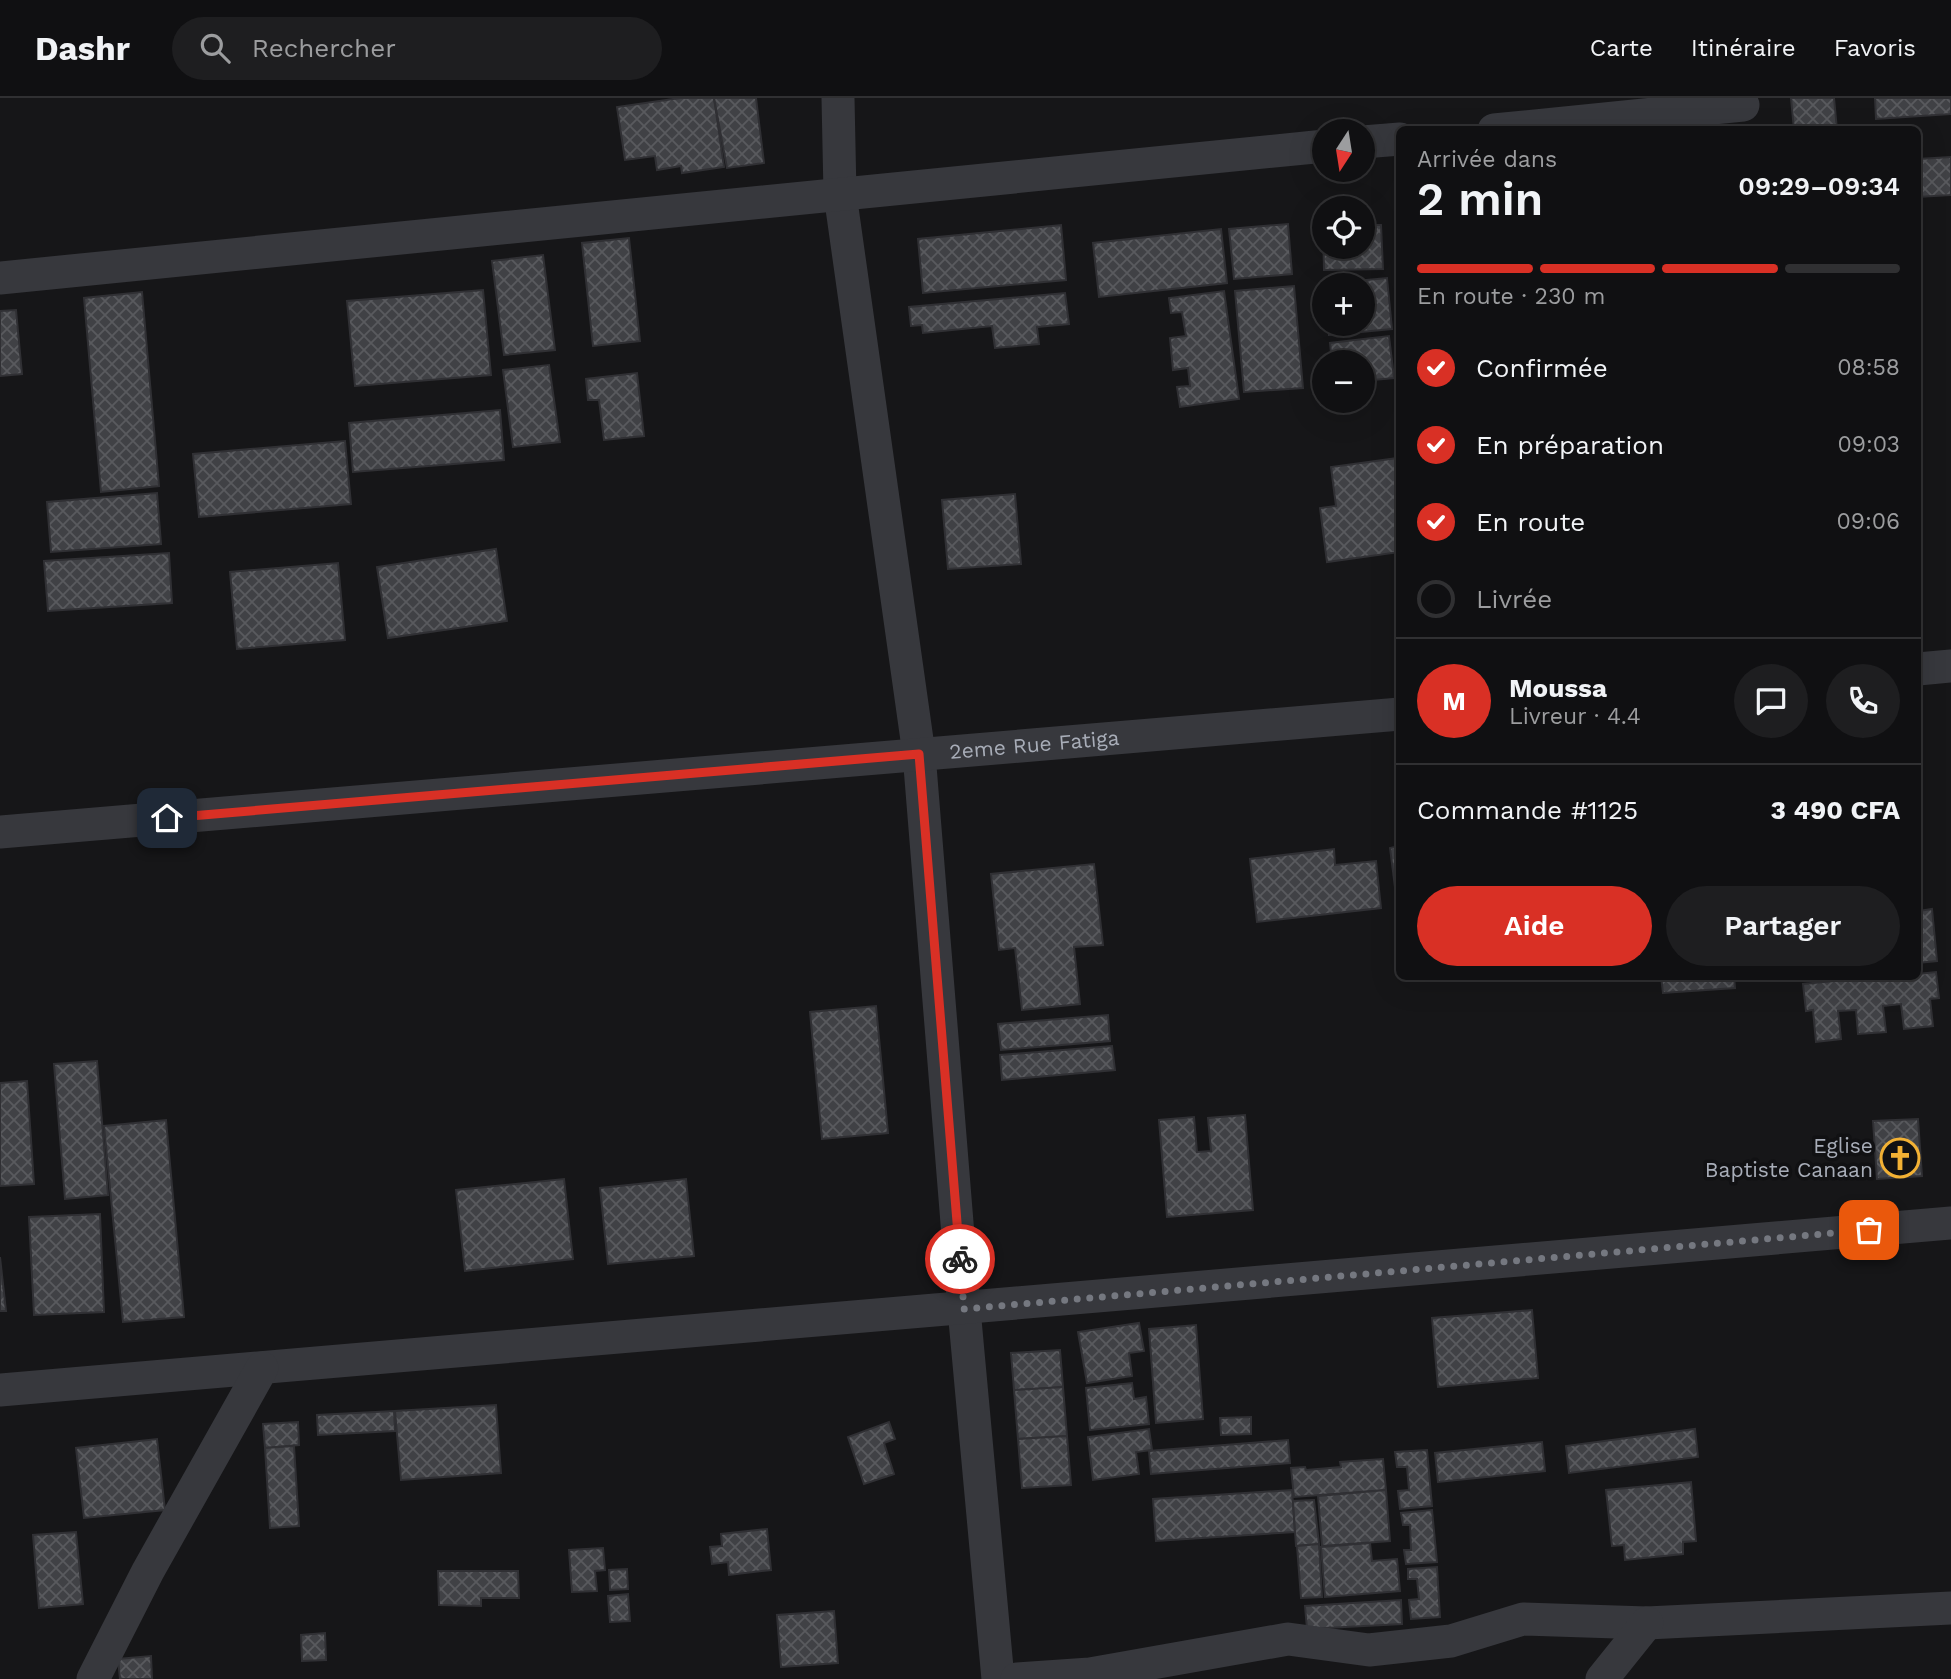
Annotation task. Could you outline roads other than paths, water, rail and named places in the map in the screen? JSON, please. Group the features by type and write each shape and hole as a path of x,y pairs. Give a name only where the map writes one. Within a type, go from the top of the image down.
{"street":[{"path":"838,98 839,194 919,754 964,1309 998,1679"},
{"path":"1547,126 1744,111"},
{"path":"1376,141 1396,139"},
{"path":"0,278 1312,147"},
{"path":"1921,669 1951,666"},
{"name":"2eme Rue Fatiga","path":"0,832 1396,714"},
{"path":"0,1390 1951,1223"},
{"path":"93,1679 148,1571 262,1368"},
{"path":"1017,1679 1090,1674 1288,1639 1369,1650 1451,1642 1523,1619 1647,1623 1951,1608"},
{"path":"1602,1679 1647,1623"}],"place":[{"name":"Eglise Baptiste Canaan","path":"1900,1158"}]}
